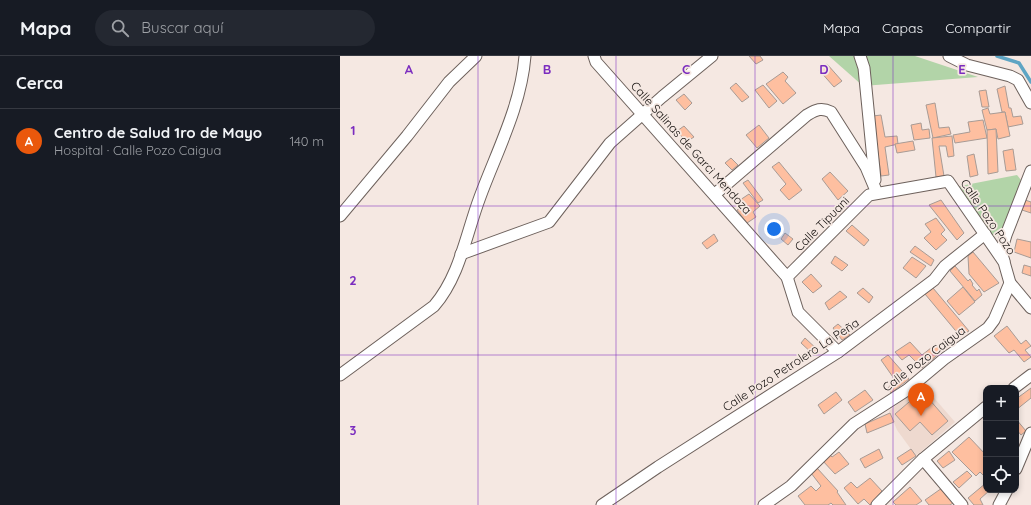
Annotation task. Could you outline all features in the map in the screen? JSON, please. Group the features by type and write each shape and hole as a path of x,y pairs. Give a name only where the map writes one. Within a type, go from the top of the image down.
{"street":[{"path":"340,216 407,136 449,82 476,56"},
{"path":"340,375 434,306 444,295 461,254 480,197 497,160 510,122 522,80 525,56"},
{"name":"Calle Salinas de Garci Mendoza","path":"594,56 596,62 788,277 798,312 838,352"},
{"path":"461,254 549,222 610,144 662,97 712,56"},
{"path":"860,56 864,68 877,193"},
{"path":"949,56 967,65 1010,76 1018,80 1031,103"},
{"path":"715,194 807,115 817,109 826,109 831,112 866,167 877,193"},
{"path":"1004,262 1002,252 1006,235 1031,171"},
{"name":"Calle Pozo Pozo","path":"877,193 948,181 1004,262 1010,283 1031,308"},
{"name":"Calle Tipuani","path":"788,277 862,201 869,195 877,193"},
{"name":"Calle Pozo Petrolero La Peña","path":"602,505 658,467 838,352 934,280 945,266 985,234"},
{"name":"Calle Pozo Caigua","path":"764,505 791,486 854,424 907,390 944,359 988,328 994,320 1010,283"},
{"path":"1018,385 1031,375"},
{"path":"877,505 923,459 983,409"},
{"path":"1019,462 1031,433"},
{"path":"923,459 962,505"},
{"path":"999,505 1005,493"}],"shaded area":[{"path":"922,384 955,422 916,456 897,430 889,411"}],"green space":[{"path":"829,56 915,56 978,77 863,86"},
{"path":"1017,175 1021,180 1002,232 999,235 990,238 955,187"}],"building":[{"path":"749,56 760,56 763,60 756,64"},
{"path":"827,64 842,81 834,87 819,70"},
{"path":"783,72 788,77 785,81 796,93 783,104 766,84"},
{"path":"736,83 749,97 742,102 730,88"},
{"path":"763,85 777,101 769,108 755,90"},
{"path":"1005,86 1009,108 1011,108 1013,117 1021,116 1023,124 1008,127 1005,112 1002,112 997,89"},
{"path":"986,90 989,107 982,107 979,91"},
{"path":"684,94 692,103 685,110 676,100"},
{"path":"935,103 939,128 949,127 951,134 933,138 926,105"},
{"path":"988,108 990,114 1005,112 1010,136 998,139 996,129 987,130 982,110"},
{"path":"881,115 885,137 897,136 898,144 885,147 889,175 881,176 873,116"},
{"path":"983,120 987,138 955,143 953,135 970,132 968,122"},
{"path":"921,123 922,130 929,129 930,138 914,140 911,125"},
{"path":"759,125 769,138 757,148 746,135"},
{"path":"684,126 694,137 686,142 677,131"},
{"path":"996,129 998,172 988,174 987,130"},
{"path":"952,136 954,156 948,157 946,146 939,146 944,176 936,177 932,138"},
{"path":"913,141 915,150 897,153 895,144"},
{"path":"1013,149 1016,170 1006,171 1003,151"},
{"path":"974,154 978,175 970,177 967,156"},
{"path":"731,158 738,165 732,170 725,163"},
{"path":"779,162 802,190 789,200 780,190 786,184 772,167"},
{"path":"830,172 848,191 838,200 822,179"},
{"path":"748,180 763,200 758,203 743,183"},
{"path":"749,194 760,206 753,212 756,217 747,223 737,210 745,205 740,200"},
{"path":"941,200 964,233 957,240 929,205"},
{"path":"1025,200 1031,202 1031,213 1022,210"},
{"path":"936,218 945,230 941,234 947,240 936,250 924,238 931,232 925,224"},
{"path":"852,225 869,240 864,246 846,231"},
{"path":"785,233 793,239 788,245 781,239"},
{"path":"714,234 718,241 707,249 702,243"},
{"path":"1017,239 1031,242 1031,258 1014,252"},
{"path":"915,246 934,260 931,266 910,252"},
{"path":"973,252 999,283 984,292 969,274 968,256"},
{"path":"835,256 848,265 842,271 831,263"},
{"path":"912,257 926,266 916,278 903,268"},
{"path":"1024,265 1031,267 1031,276 1022,273"},
{"path":"955,266 968,281 970,279 973,284 972,285 977,291 979,289 982,295 975,301 950,271"},
{"path":"811,274 822,286 813,293 802,282"},
{"path":"963,287 975,302 959,315 947,301"},
{"path":"863,288 873,297 869,303 857,293"},
{"path":"933,288 969,331 960,336 925,294"},
{"path":"840,291 847,297 829,310 825,303"},
{"path":"838,324 850,335 842,340 833,328"},
{"path":"1007,326 1021,344 1026,340 1031,346 1025,350 1031,357 1024,362 1014,350 1009,353 994,336"},
{"path":"805,338 819,351 814,355 801,343"},
{"path":"910,342 922,355 936,344 942,351 922,368 909,355 902,360 895,352"},
{"path":"888,355 909,379 891,393 888,388 895,380 881,360"},
{"path":"1031,388 1031,398 1019,408 1019,397"},
{"path":"865,390 873,400 855,412 848,402"},
{"path":"922,391 948,421 932,435 920,422 910,431 895,414"},
{"path":"836,392 842,400 824,414 818,405"},
{"path":"890,413 894,422 867,433 865,424"},
{"path":"1019,423 1026,431 1021,435 1019,433"},
{"path":"969,437 983,452 983,475 980,472 976,476 952,452"},
{"path":"879,449 883,458 865,468 860,459"},
{"path":"911,449 916,456 902,465 897,458"},
{"path":"949,451 955,460 943,468 937,461"},
{"path":"839,452 849,464 835,474 822,460 829,454 832,457"},
{"path":"817,468 838,491 837,492 846,505 833,505 831,503 828,505 805,505 798,496 811,486 816,491 821,486 811,473"},
{"path":"967,471 972,476 959,488 953,482"},
{"path":"870,478 882,491 870,505 864,499 858,504 844,488 851,482 857,488"},
{"path":"983,486 983,493 987,493 980,499 983,505 974,505 968,498"},
{"path":"910,487 922,501 916,505 896,505 893,502"},
{"path":"942,488 953,503 950,505 929,505 925,500"}],"waterway":[{"path":"997,56 1019,63 1031,82"}],"place":[{"name":"Centro de Salud 1ro de Mayo","path":"921,416"}]}
